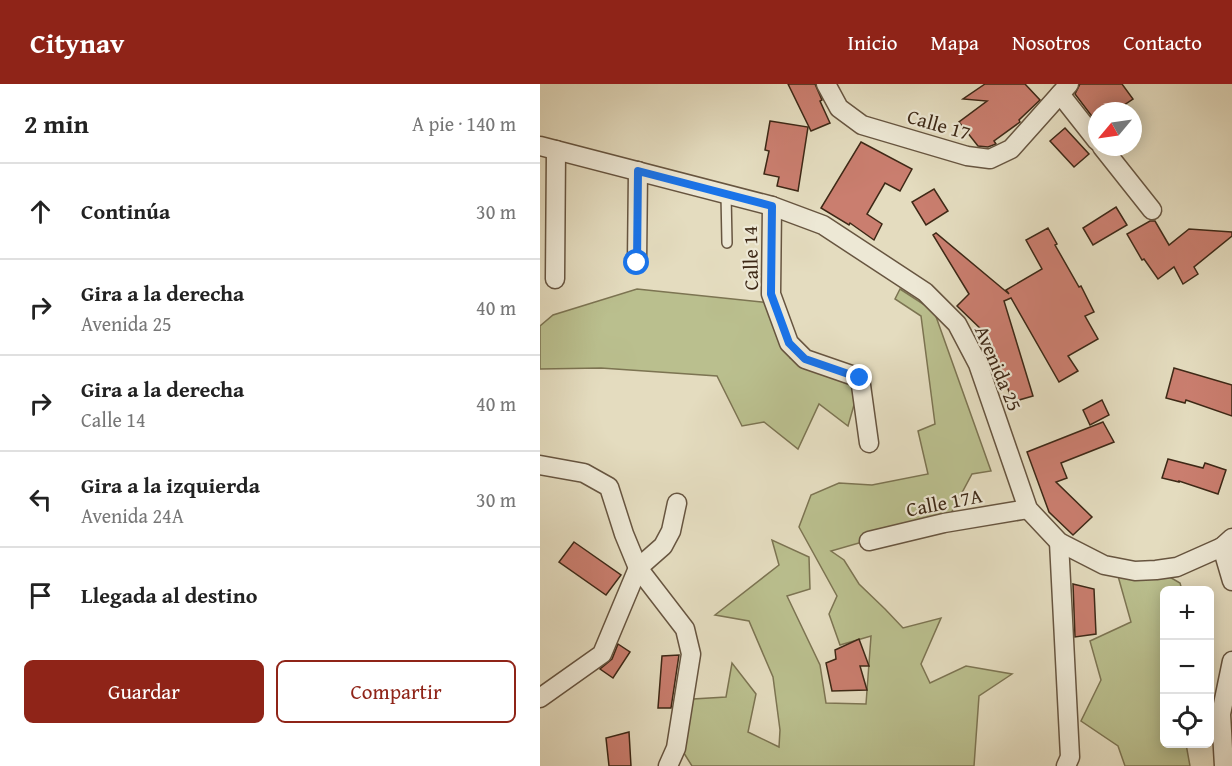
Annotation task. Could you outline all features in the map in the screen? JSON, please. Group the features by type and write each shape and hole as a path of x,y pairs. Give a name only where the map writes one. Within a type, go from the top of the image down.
{"street":[{"name":"Calle 17","path":"826,84 839,108 862,125 967,156 990,159 1011,149 1064,89"},
{"path":"1064,89 1088,127"},
{"path":"548,148 555,279"},
{"name":"Avenida 25","path":"548,148 772,206 823,225 925,292 957,324 978,364 1028,509 1059,542 1104,565 1135,571 1177,567 1227,543"},
{"path":"1109,156 1152,210"},
{"path":"637,263 638,171"},
{"name":"Calle 14","path":"772,206 771,294 789,343 805,359 860,378 869,443"},
{"path":"540,465 584,473 609,487 638,568 685,629 691,654 676,748 668,766"},
{"path":"540,698 602,654 638,568 663,546 671,531 677,503"},
{"name":"Calle 17A","path":"869,541 944,523 1028,509"},
{"path":"1059,542 1070,758 1066,766"},
{"path":"1227,543 1232,581"},
{"path":"1224,766 1221,714 1232,661"}],"lane":[{"path":"726,194 727,243"}],"green space":[{"path":"637,289 771,303 790,358 837,373 860,384 848,426 819,404 798,449 764,422 742,426 717,376 601,368 540,369 540,326 553,315"},
{"path":"900,289 934,311 991,471 972,474 949,517 831,551 844,560 859,584 903,628 941,618 921,664 930,683 966,666 1012,674 979,696 974,766 692,766 682,750 693,699 726,697 732,663 756,694 748,732 779,747 780,730 773,677 749,621 715,615 779,565 772,540 809,557 810,589 787,596 820,665 826,703 866,704 871,636 840,645 829,614 837,596 799,527 811,495 839,483 872,485 928,474 918,431 935,424 921,316 895,299"},
{"path":"1156,569 1180,583 1181,586 1160,586 1160,748 1187,748 1190,766 1125,766 1118,746 1081,721 1101,680 1090,641 1131,622 1118,576"}],"building":[{"path":"788,84 815,84 830,123 811,131"},
{"path":"985,84 1025,84 1040,100 1019,120 1020,122 994,141 996,144 988,147 978,146 959,122 987,101 963,99"},
{"path":"1080,84 1122,84 1133,99 1128,102 1088,102 1088,111 1075,94"},
{"path":"770,121 808,127 798,191 777,186 779,177 764,174 769,151 765,150"},
{"path":"1065,128 1088,155 1074,167 1050,141"},
{"path":"861,142 912,169 900,191 885,183 867,214 882,224 874,240 850,223 849,225 821,208"},
{"path":"934,189 948,211 926,225 912,202"},
{"path":"1116,207 1127,225 1093,245 1083,228"},
{"path":"1150,221 1155,221 1169,245 1189,229 1232,232 1232,236 1194,267 1198,274 1183,284 1174,267 1158,279 1144,259 1142,260 1127,234"},
{"path":"1048,228 1057,244 1055,245 1079,287 1081,286 1094,312 1085,316 1098,339 1068,356 1078,371 1059,382 1011,298 1004,301 1033,396 1012,402 1003,372 998,375 979,337 986,334 957,306 969,294 933,235 936,233 1009,294 1006,290 1042,269 1026,240"},
{"path":"1174,368 1232,385 1232,416 1186,400 1185,403 1166,398"},
{"path":"1102,400 1109,415 1090,425 1083,410"},
{"path":"1103,422 1114,442 1061,463 1067,478 1056,482 1092,517 1073,535 1049,512 1027,452"},
{"path":"1168,459 1203,468 1205,463 1226,470 1218,494 1162,478"},
{"path":"574,542 621,575 606,595 559,562"},
{"path":"1073,584 1094,589 1096,634 1075,637"},
{"path":"859,639 869,666 860,666 867,690 832,691 826,663 836,659 835,650"},
{"path":"618,644 630,652 613,678 600,669 612,659"},
{"path":"679,655 671,708 658,708 662,656"},
{"path":"629,732 631,766 609,766 606,738"}],"route":[{"path":"637,263 638,171 772,206 771,294 789,343 805,359 860,378"}]}
